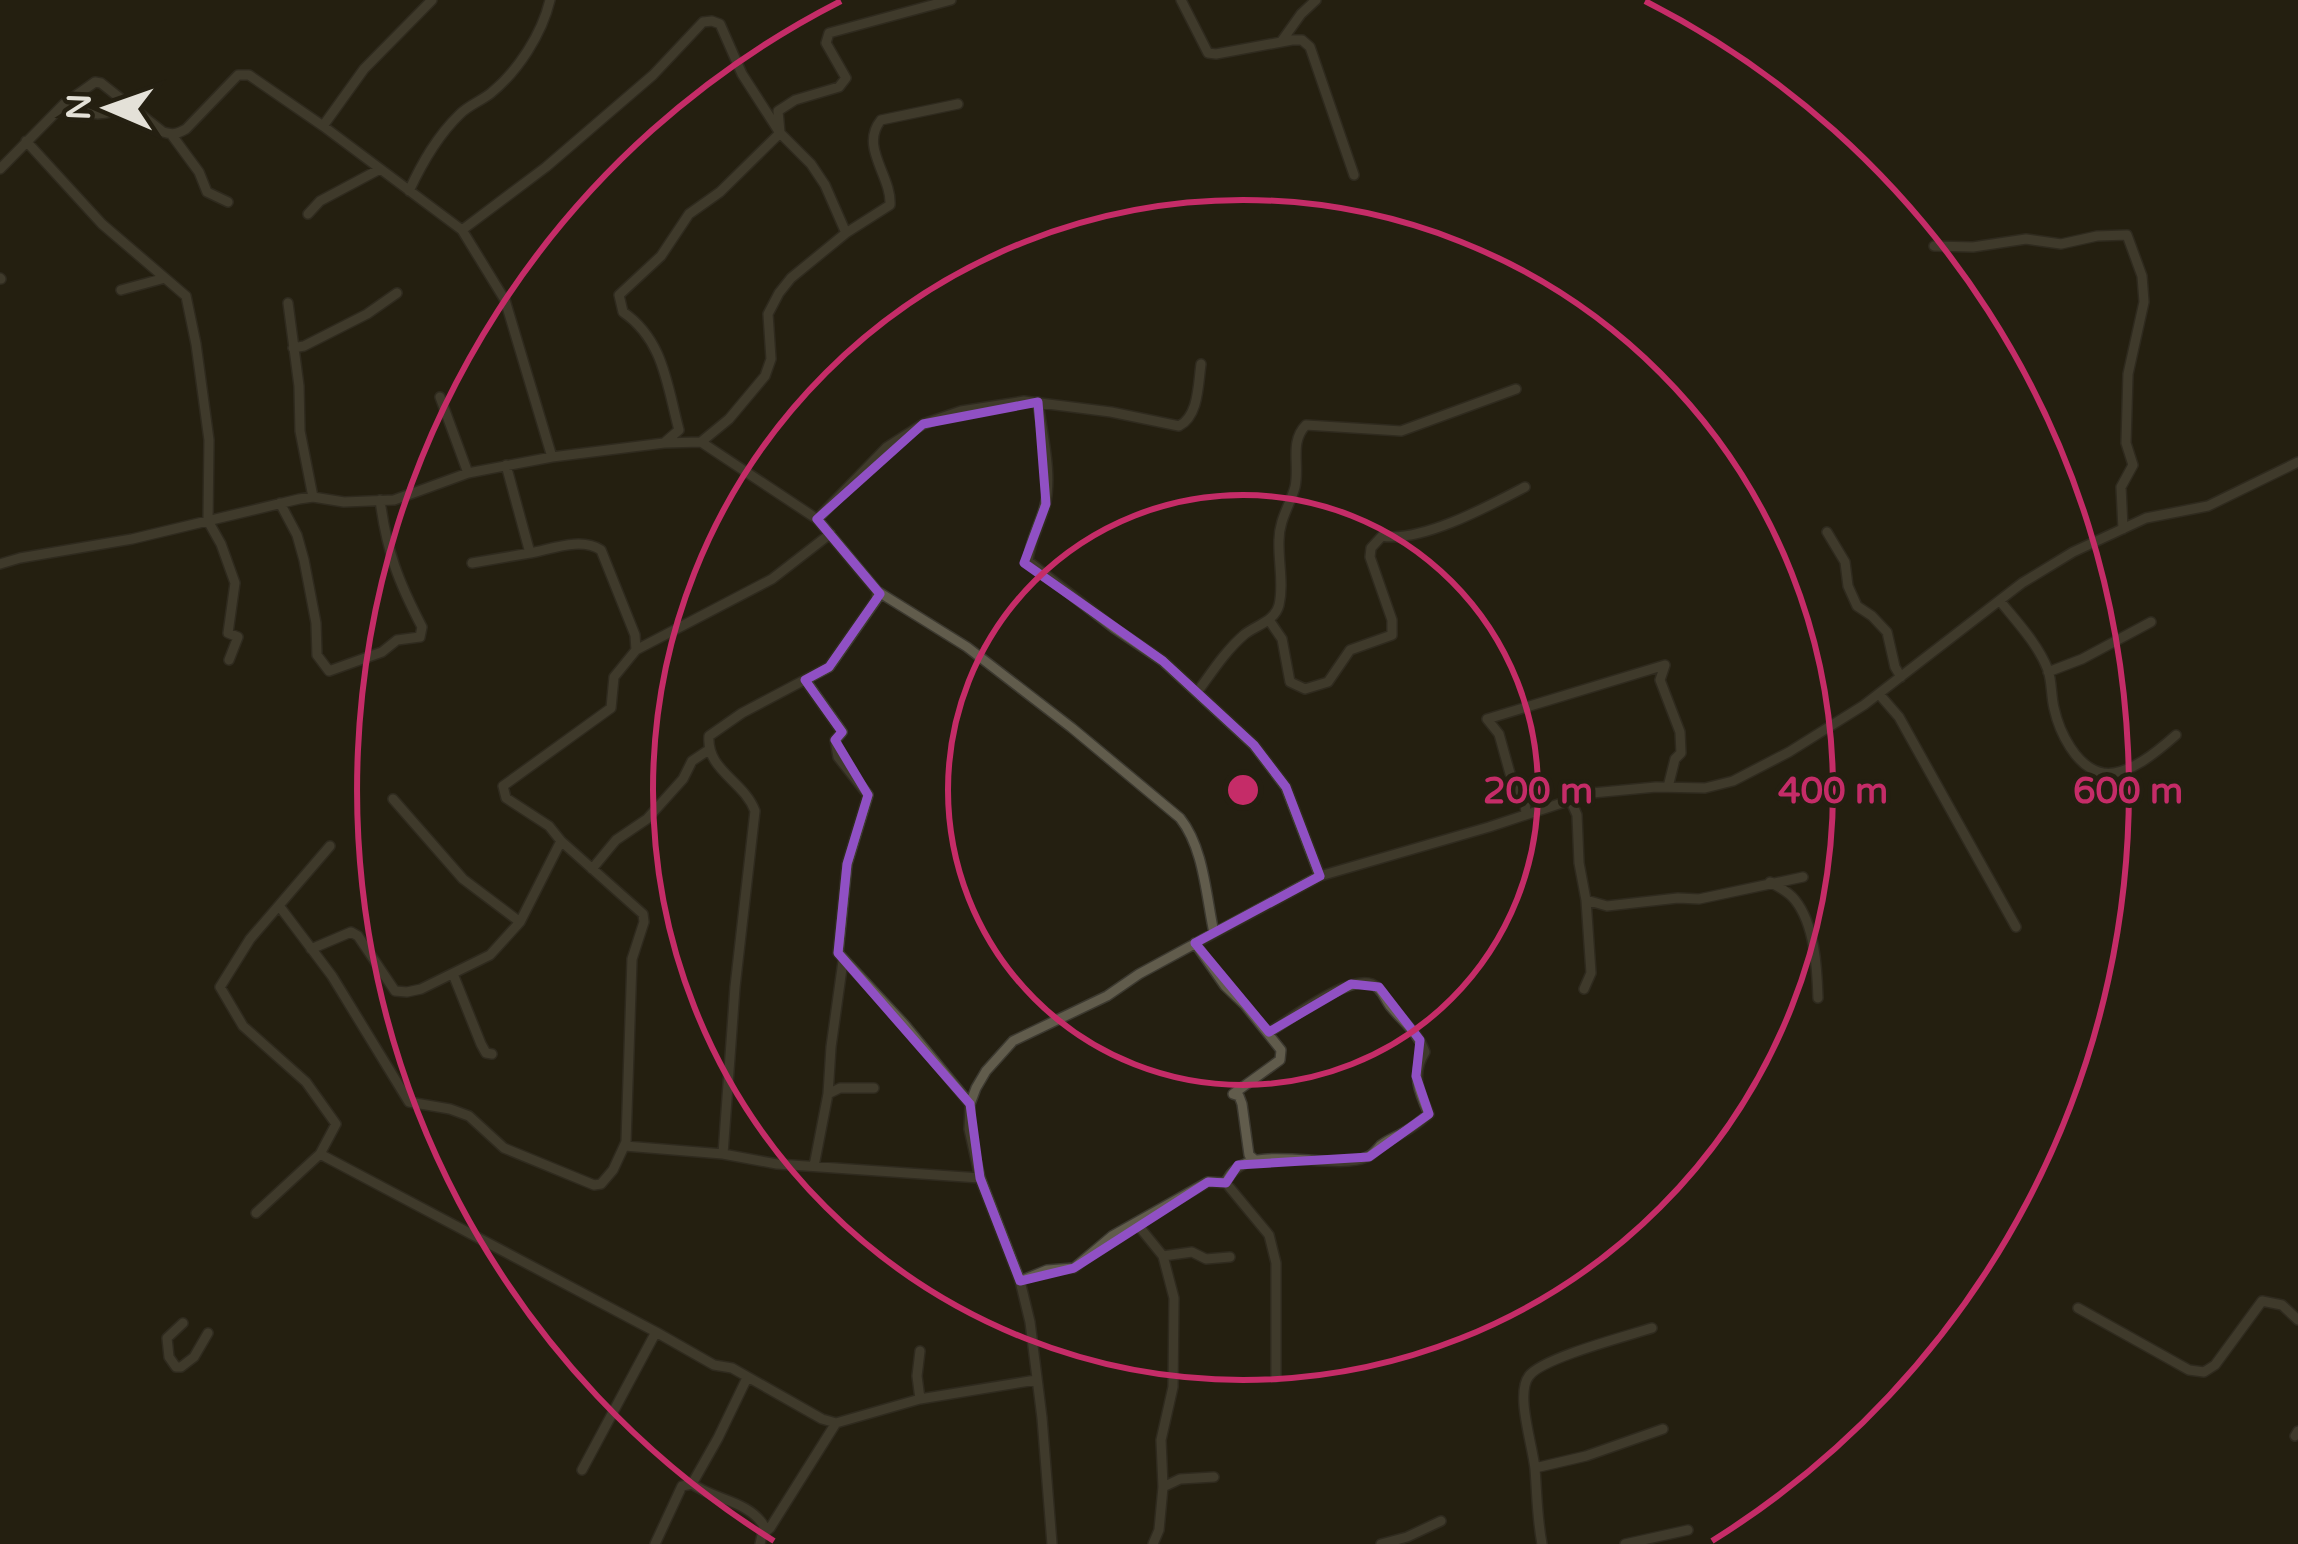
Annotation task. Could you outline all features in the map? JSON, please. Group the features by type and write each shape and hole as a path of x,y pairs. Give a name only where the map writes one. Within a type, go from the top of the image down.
{"street":[{"path":"323,125 364,69 432,0"},
{"path":"409,191 442,134 464,109 488,96 511,74 545,19 550,0"},
{"path":"780,133 778,112 795,100 839,87 846,78 826,43 830,33 951,0"},
{"path":"1181,0 1208,53 1302,40 1310,47 1354,175"},
{"path":"1281,42 1316,0"},
{"path":"462,230 546,167 653,75 703,22 712,21 720,24 742,74 780,133 825,185 846,233"},
{"path":"0,169 64,104 95,82 163,132 178,134 234,78 249,75 462,230 506,300 552,457"},
{"path":"64,104 82,114 99,115 129,105"},
{"path":"701,442 729,419 765,376 771,359 768,314 778,292 846,233 890,206 891,194 872,142 874,128 881,120 958,104"},
{"path":"664,442 679,430 659,354 636,321 623,312 619,296 661,256 688,214 720,193 780,133"},
{"path":"171,134 199,172 207,192 228,202"},
{"path":"26,141 102,224 186,296 208,440 208,521 235,583 228,633 238,637 229,660"},
{"path":"308,214 320,201 380,169"},
{"path":"1934,246 1972,247 2026,238 2061,244 2127,235 2143,276 2144,302 2128,374 2126,443 2133,465 2121,487 2123,529"},
{"path":"121,290 165,278"},
{"path":"293,348 367,314 397,293"},
{"path":"288,303 300,431 313,497"},
{"path":"817,519 886,447 923,424 961,411 1024,401 1179,425 1192,413 1202,364"},
{"path":"1198,691 1225,655 1279,608 1279,536 1294,490 1299,431 1306,425 1401,431 1516,389"},
{"path":"440,397 468,473"},
{"path":"1038,402 1046,504 1028,561 1163,661 1254,745 1286,787 1320,876"},
{"path":"0,564 313,497 344,502 394,500 468,473 506,465 664,442 701,442 817,519 877,591 967,646 1180,818 1196,845 1214,933"},
{"path":"1052,1544 1030,1322 1020,1280 980,1178 969,1129 970,1104 986,1071 1013,1041 1056,1023 1320,876 1570,799 1606,791 1706,788 1733,781 1789,752 1879,694 2023,583 2073,552 2146,518 2208,506 2298,462"},
{"path":"506,465 530,553"},
{"path":"1269,620 1282,639 1290,682 1305,689 1328,682 1350,650 1392,635 1392,620 1370,557 1382,536 1398,539 1447,523 1525,487"},
{"path":"280,503 297,535 316,623 317,655 329,671 382,652 398,640 419,637 422,627 391,560 380,500"},
{"path":"1827,532 1845,562 1857,606 1887,632 1894,667 1901,677"},
{"path":"280,907 332,976 409,1102 469,1116 504,1148 601,1184 626,1146 632,959 643,914 550,826 506,798 503,786 610,708 614,676 636,650 772,578 830,534"},
{"path":"472,563 591,544 601,550 635,635 636,650"},
{"path":"722,1154 755,811 743,789 707,751 709,736 829,668 876,600 877,591"},
{"path":"2000,601 2032,641 2048,672 2054,710 2081,760 2102,773 2126,770 2176,735"},
{"path":"2048,672 2151,622"},
{"path":"1526,814 1499,734 1487,719 1665,665 1660,680 1680,732 1681,753 1667,787"},
{"path":"805,680 842,732 835,740 838,758 868,795 847,864 838,953 905,1024 970,1104"},
{"path":"1879,694 1899,717 2017,927"},
{"path":"592,869 616,840 647,819 683,779 692,761 707,751"},
{"path":"393,799 463,879 520,922"},
{"path":"1570,799 1577,815 1586,900 1591,974 1584,989"},
{"path":"311,950 350,932 358,936 395,991 422,989 490,955 520,922 562,841"},
{"path":"256,1213 320,1154 336,1124 306,1082 243,1026 220,987 250,939 330,846"},
{"path":"1586,900 1606,906 1699,899 1803,877"},
{"path":"1770,882 1793,896 1804,916 1817,968 1818,998"},
{"path":"1195,943 1281,1050 1280,1060 1233,1094 1242,1104 1249,1156 1255,1160"},
{"path":"814,1166 844,961"},
{"path":"453,974 481,1044 492,1054"},
{"path":"1226,1183 1238,1166 1255,1160 1328,1163 1370,1157 1384,1142 1429,1114 1416,1076 1425,1052 1379,987 1369,982 1352,984 1269,1032"},
{"path":"828,1094 840,1088 874,1088"},
{"path":"626,1146 777,1164 980,1178"},
{"path":"320,1154 714,1365 732,1367 822,1419 836,1423 920,1399 1036,1380"},
{"path":"1020,1280 1047,1270 1074,1268 1112,1236 1208,1182 1226,1183 1269,1235 1276,1263 1276,1377"},
{"path":"1137,1224 1163,1256 1174,1298 1173,1387 1161,1440 1163,1487 1153,1544"},
{"path":"1163,1256 1192,1252 1206,1259 1230,1257"},
{"path":"2078,1308 2189,1370 2204,1372 2215,1365 2262,1301 2282,1305 2298,1320"},
{"path":"184,1323 167,1338 169,1357 176,1367 194,1357 208,1333"},
{"path":"1542,1544 1523,1398 1530,1372 1652,1328"},
{"path":"582,1470 656,1332"},
{"path":"920,1351 920,1399"},
{"path":"692,1484 746,1378"},
{"path":"762,1539 836,1423"},
{"path":"1535,1468 1663,1429"},
{"path":"1163,1487 1180,1479 1214,1478"},
{"path":"656,1544 682,1486 692,1484 758,1515 762,1539"},
{"path":"1381,1544 1441,1521"},
{"path":"1625,1544 1688,1530"}],"highlighted area":[{"path":"1038,402 1046,504 1024,563 1163,661 1254,745 1286,787 1320,876 1195,943 1269,1032 1351,984 1379,987 1420,1040 1416,1076 1429,1114 1369,1157 1238,1165 1226,1183 1208,1182 1074,1268 1020,1281 980,1178 970,1104 838,953 847,864 868,795 835,740 842,732 805,680 829,667 880,594 817,519 923,424"}]}
